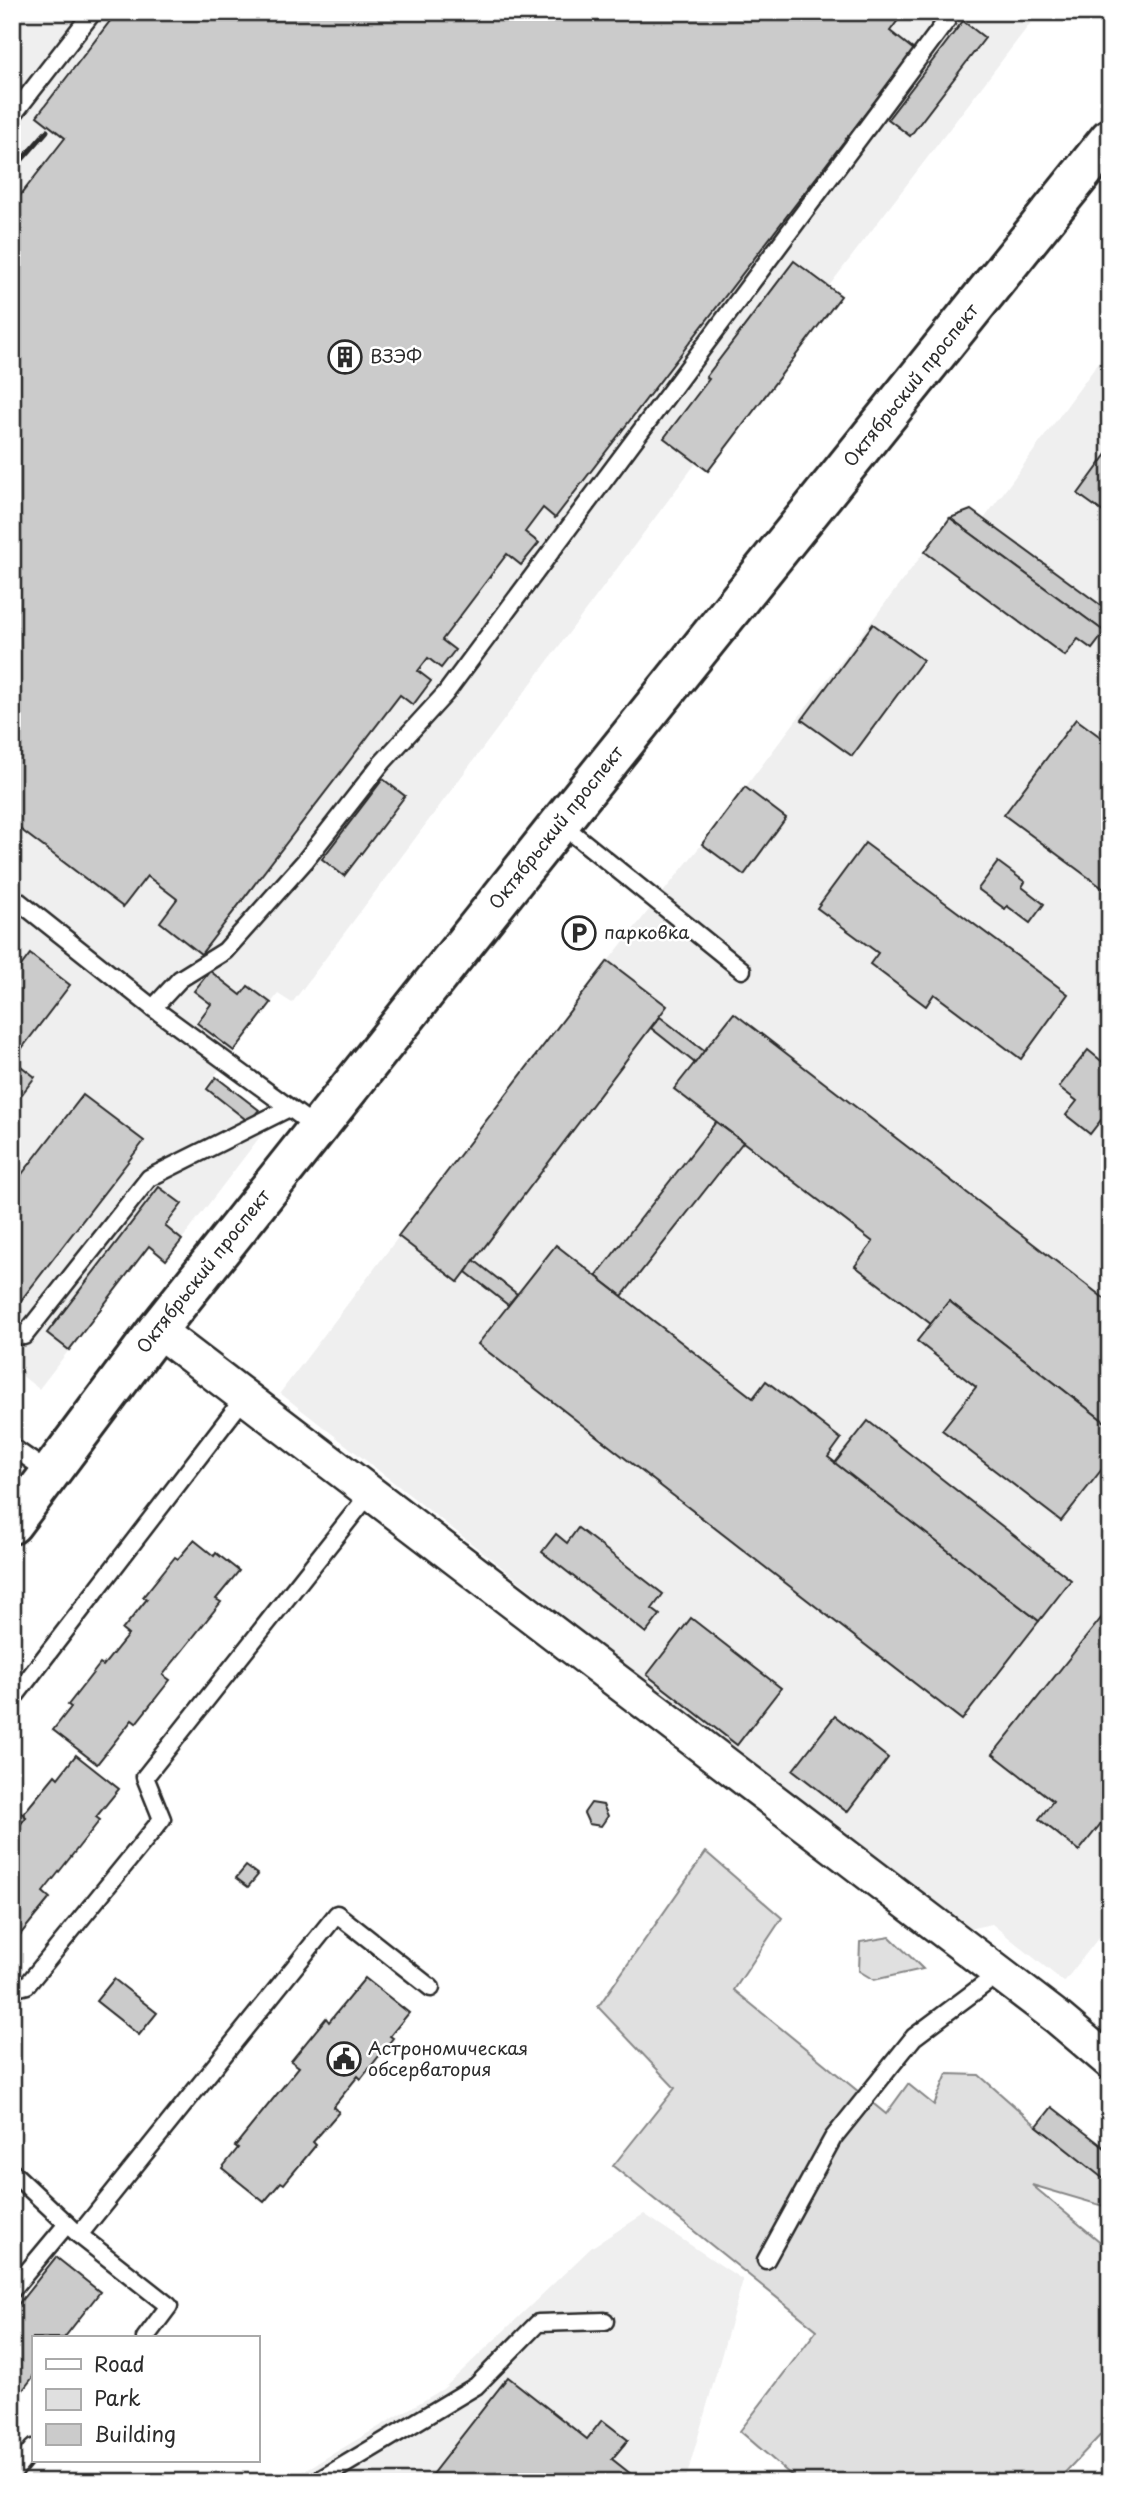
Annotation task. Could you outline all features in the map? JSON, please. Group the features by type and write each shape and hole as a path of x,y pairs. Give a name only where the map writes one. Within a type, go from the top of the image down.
{"main road":[{"name":"Октябрьский проспект","path":"12,1524 157,1330 303,1118 560,822 1110,138"}],"street":[{"path":"157,1330 1058,2018 1110,2062"}],"lane":[{"path":"12,116 93,12"},
{"path":"153,1008 180,979 225,951 305,861 380,765 445,694 939,31 947,20 948,12"},
{"path":"560,822 742,970"},
{"path":"12,896 153,1008 303,1118"},
{"path":"24,1336 149,1178 303,1118"},
{"path":"12,1700 244,1398"},
{"path":"12,1447 51,1474"},
{"path":"12,1989 27,1985 162,1819 145,1777 370,1493"},
{"path":"12,2290 73,2229 337,1914 431,1988"},
{"path":"766,2260 833,2138 914,2037 998,1974"},
{"path":"12,2172 73,2229 169,2305 146,2336"},
{"path":"316,2482 476,2386 538,2323 605,2321"},
{"path":"12,2474 32,2449"}],"shaded area":[{"name":"ВЗЭФ","path":"12,12 1039,12 829,286 841,296 708,471 696,463 292,1003 278,994 205,1088 262,1134 166,1260 148,1247 39,1389 12,1368"},
{"path":"1110,347 1110,1923 1064,1982 992,1924 963,1930 280,1393 608,961 702,844 950,518 984,519"},
{"path":"644,2214 743,2280 685,2482 285,2482 443,2389 592,2247"}],"green space":[{"path":"706,1852 782,1918 734,1990 886,2114 908,2084 934,2105 947,2074 979,2075 1037,2126 1110,2183 1110,2208 1032,2185 1110,2250 1110,2425 1056,2482 799,2482 740,2431 817,2330 613,2166 675,2088 598,2007"},
{"path":"890,1937 923,1969 874,1980 859,1971 860,1942"}],"building":[{"name":"ВЗЭФ","path":"117,12 904,12 890,31 914,50 555,518 543,508 525,532 539,543 521,565 507,554 442,640 455,650 441,668 428,658 418,671 431,681 413,705 400,695 201,954 160,922 177,899 147,876 123,907 12,823 12,206 65,138 37,116"},
{"path":"963,21 985,38 910,136 888,119"},
{"path":"794,261 841,296 708,471 664,438 709,379 706,377"},
{"path":"1110,450 1110,517 1078,494"},
{"path":"971,510 1110,612 1110,636 950,518"},
{"path":"950,518 1105,632 1092,649 1078,639 1065,656 925,552"},
{"path":"873,624 923,660 852,756 802,720"},
{"path":"1076,719 1110,744 1108,892 1004,815"},
{"path":"383,779 405,796 344,876 322,859"},
{"path":"745,787 786,818 744,875 702,844"},
{"path":"865,843 1068,994 1021,1059 934,994 926,1006 870,964 878,953 817,908"},
{"path":"998,862 1025,882 1022,887 1044,904 1030,923 978,889"},
{"path":"30,954 70,985 13,1060 35,1077 12,1107 12,978"},
{"path":"608,961 667,1006 458,1282 398,1236"},
{"path":"210,971 241,995 248,986 271,1003 234,1051 197,1023 211,1004 194,991"},
{"path":"734,1013 1110,1303 1110,1426 949,1301 931,1324 855,1266 873,1242 674,1089"},
{"path":"660,1017 704,1051 695,1063 651,1028"},
{"path":"1088,1050 1110,1068 1110,1127 1101,1120 1090,1134 1066,1115 1077,1101 1059,1087"},
{"path":"216,1077 259,1110 249,1122 207,1089"},
{"path":"83,1095 144,1141 12,1312 12,1187"},
{"path":"716,1122 743,1142 622,1296 596,1276"},
{"path":"159,1187 182,1204 165,1226 182,1240 166,1260 149,1246 69,1350 47,1333"},
{"path":"556,1245 753,1398 766,1381 841,1439 828,1457 1039,1621 962,1720 478,1344"},
{"path":"474,1260 517,1294 508,1305 466,1272"},
{"path":"949,1301 1110,1426 1110,1459 1061,1521 942,1430 976,1387 917,1341"},
{"path":"868,1421 1071,1580 1039,1621 835,1463"},
{"path":"578,1528 663,1594 652,1609 660,1615 646,1633 542,1552 556,1534 567,1543"},
{"path":"194,1540 239,1571 216,1599 221,1602 163,1675 170,1680 136,1723 132,1720 97,1764 53,1730 71,1707 68,1705 100,1664 103,1666 128,1635 122,1630 147,1599 143,1597 175,1557 178,1559"},
{"path":"1110,1607 1110,1812 1079,1851 1039,1819 1053,1801 993,1754"},
{"path":"691,1618 781,1688 737,1745 647,1675"},
{"path":"835,1716 888,1758 847,1812 793,1770"},
{"path":"76,1755 119,1789 96,1817 100,1820 43,1892 50,1898 15,1941 12,1939 12,1835 26,1817 23,1814 55,1775 58,1778"},
{"path":"591,1803 603,1805 608,1816 601,1826 589,1824 584,1813"},
{"path":"12,1806 26,1817 12,1835"},
{"path":"246,1866 258,1875 248,1887 236,1878"},
{"path":"365,1978 409,2013 361,2079 358,2076 333,2107 339,2112 313,2142 316,2145 284,2184 281,2182 264,2202 222,2168 238,2148 235,2146 299,2067 291,2061 326,2018 329,2022"},
{"path":"114,1979 157,2013 139,2035 96,2001"},
{"path":"1052,2107 1110,2152 1110,2184 1037,2126"},
{"path":"56,2257 100,2292 66,2336 32,2336 32,2378 12,2404 12,2312"},
{"path":"508,2377 587,2439 602,2420 628,2440 612,2459 641,2482 426,2482"}],"railway":[{"path":"12,171 47,131"}],"place":[{"name":"ВЗЭФ","path":"345,357"},
{"name":"парковка","path":"579,933"},
{"name":"Aстрономическая обсерватория","path":"344,2059"}]}
